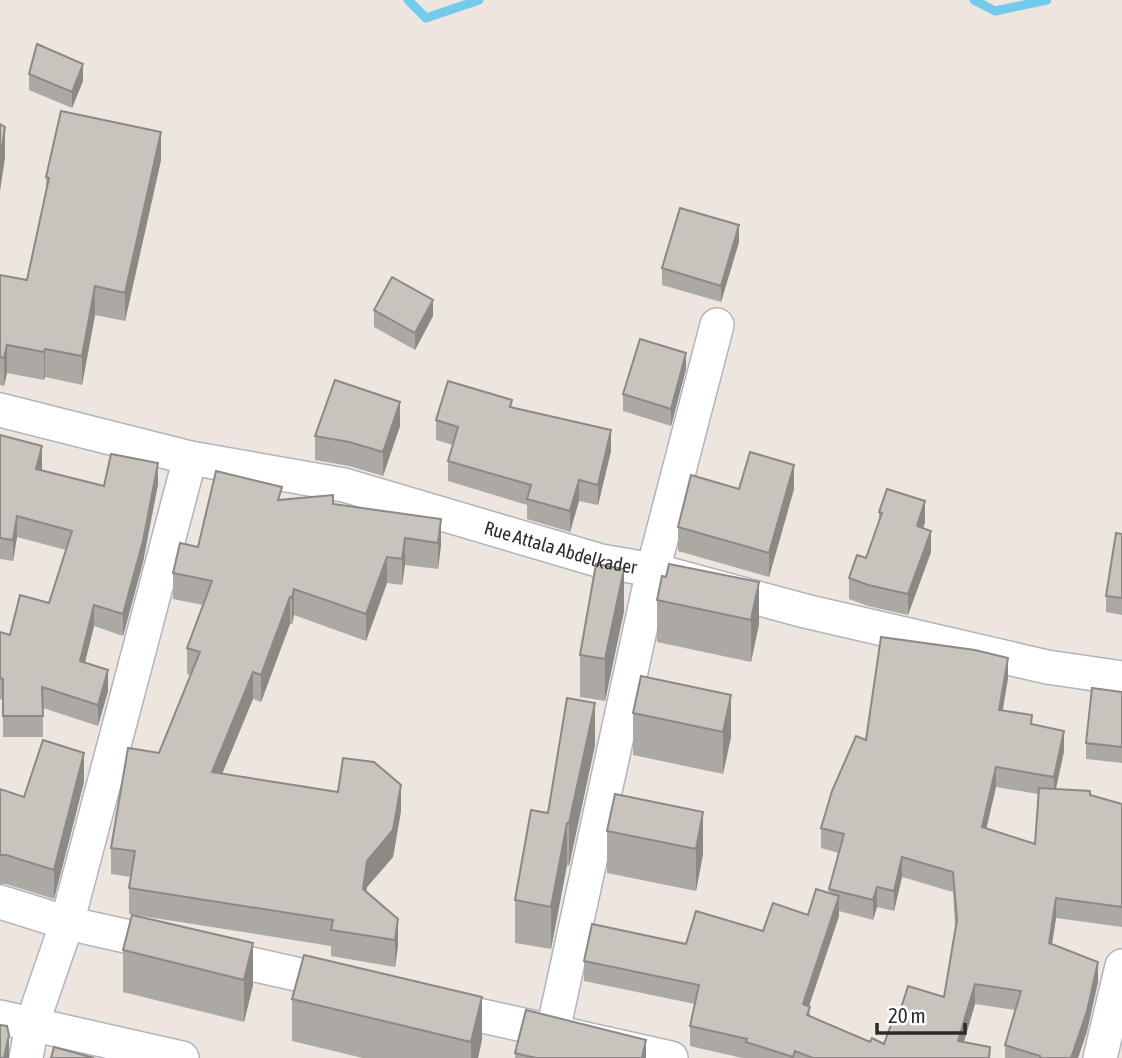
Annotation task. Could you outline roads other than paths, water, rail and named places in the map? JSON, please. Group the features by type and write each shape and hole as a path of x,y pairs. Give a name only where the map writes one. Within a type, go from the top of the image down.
{"street":[{"path":"552,1031 653,570 717,325"},
{"name":"Rue Attala Abdelkader","path":"0,410 190,458 344,485 601,561 653,570 805,611 1047,667 1122,678"},
{"path":"26,1058 32,1024 67,923 190,458"},
{"path":"0,902 67,923 364,989"},
{"path":"1100,1058 1122,966"},
{"path":"404,998 671,1058"},
{"path":"0,1017 182,1058"}],"waterway":[{"path":"408,0 426,18 479,0"},
{"path":"974,0 995,11 1047,0"}]}
